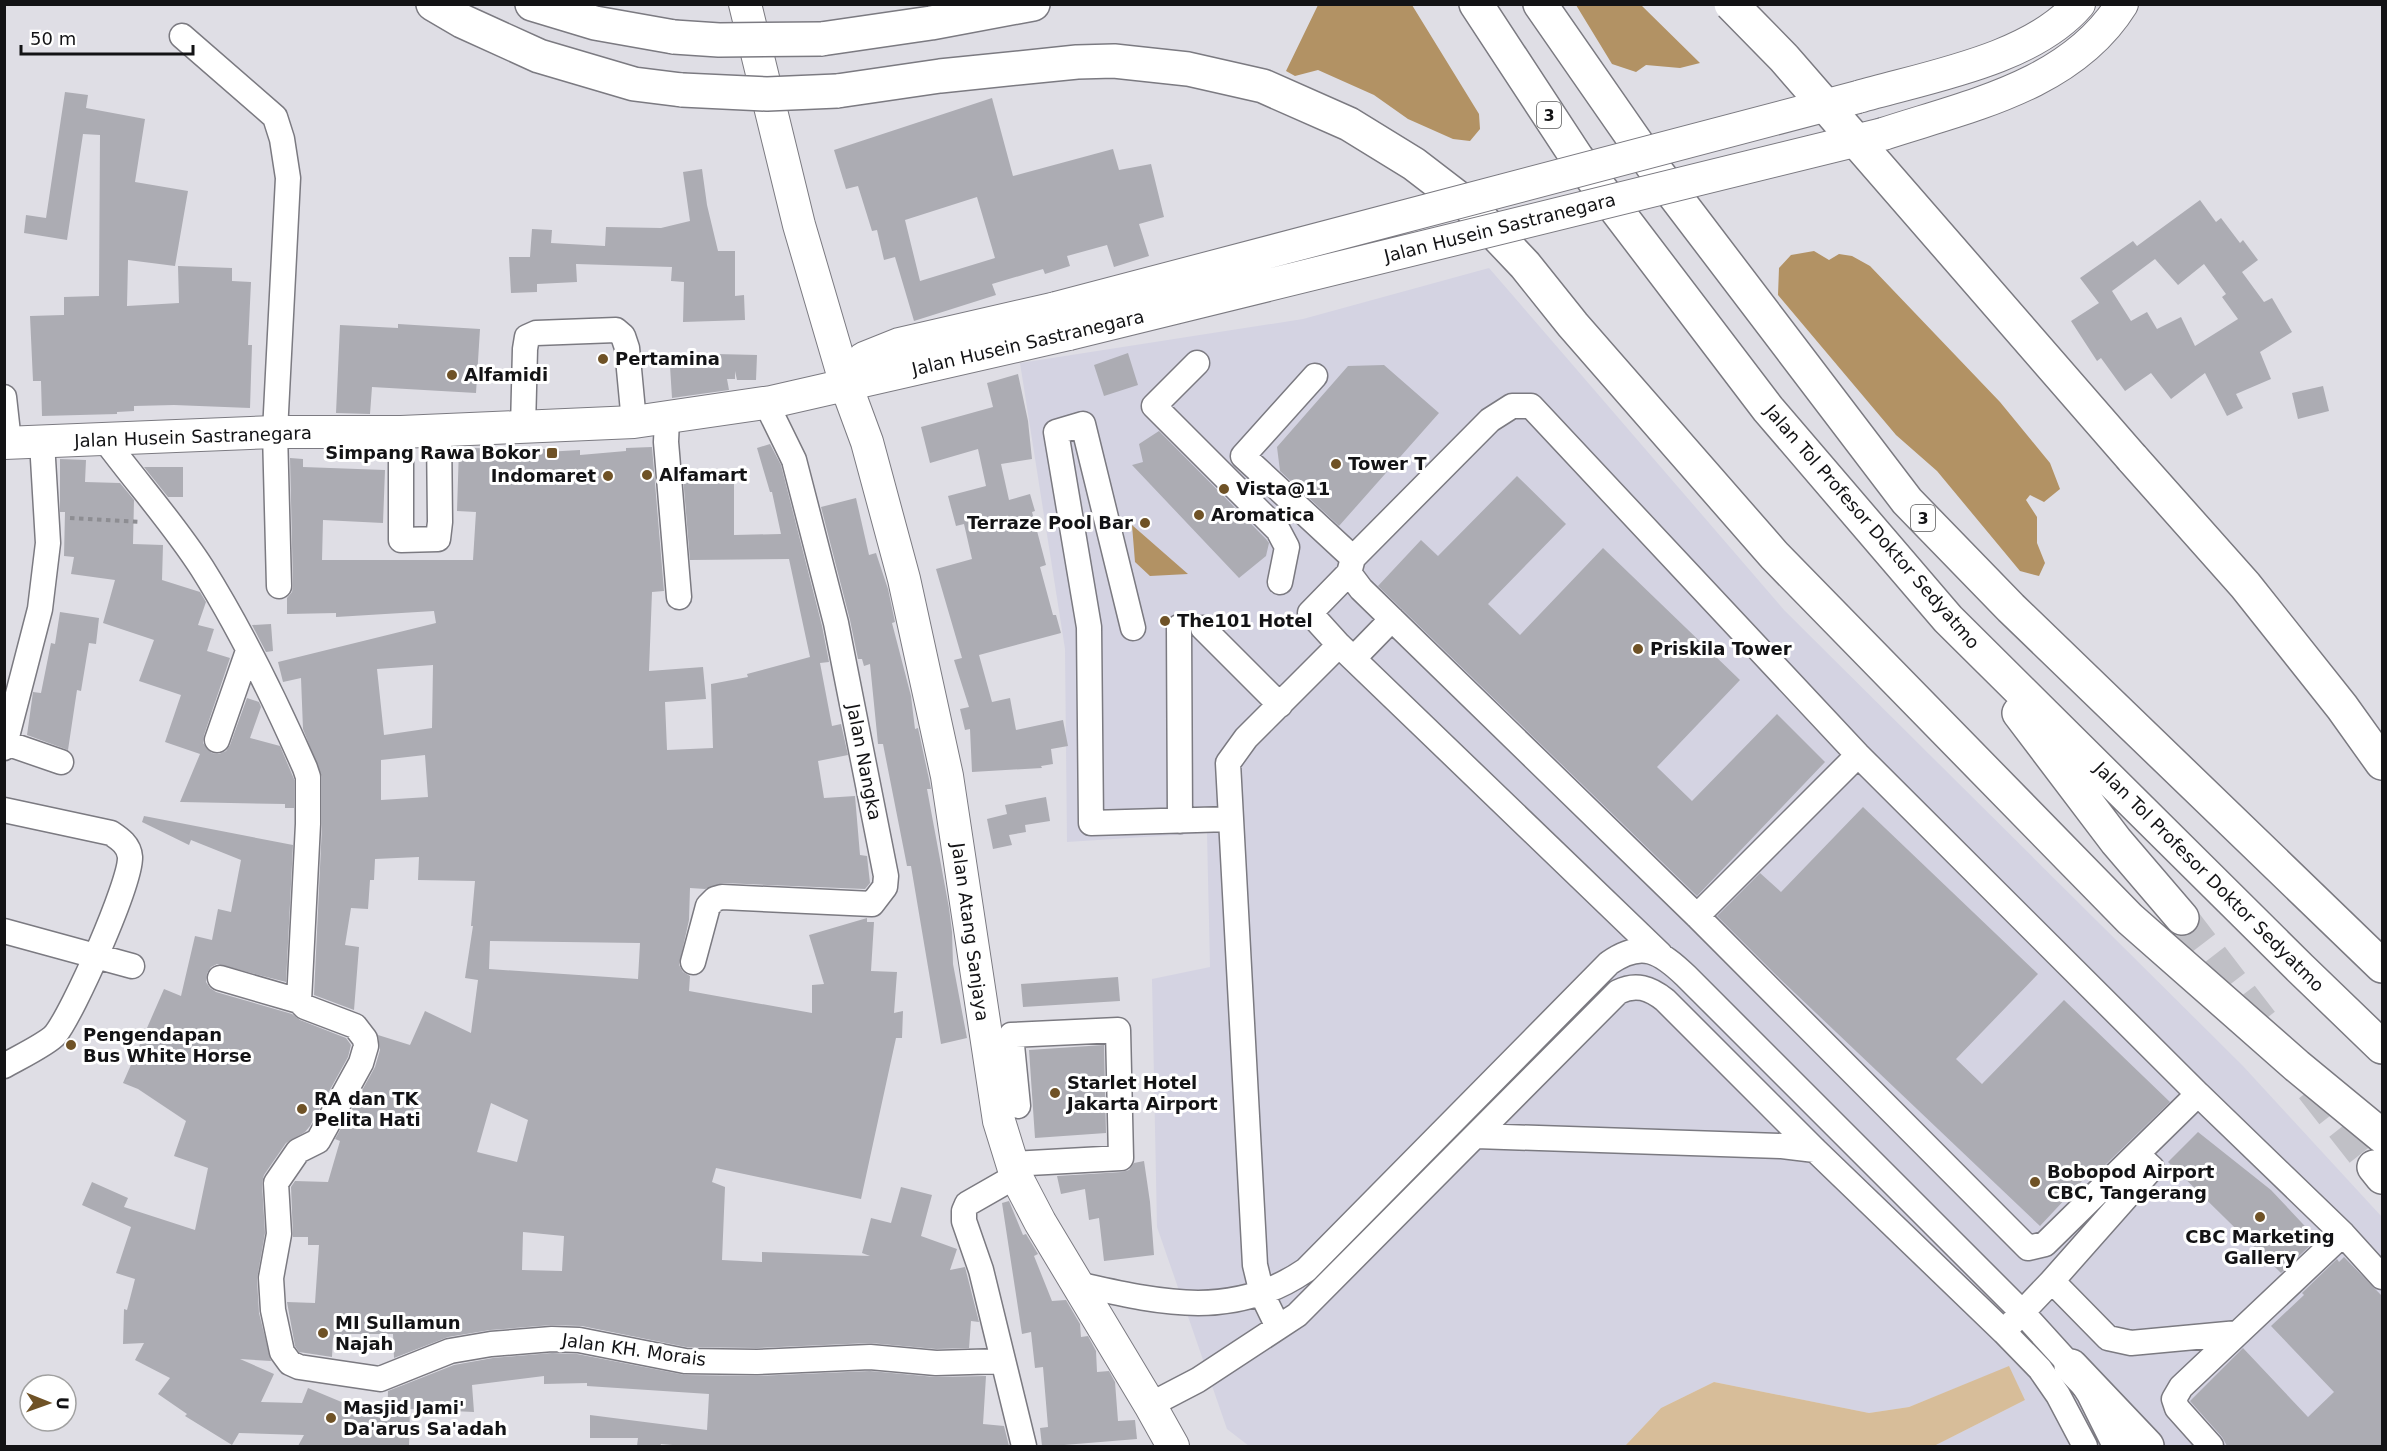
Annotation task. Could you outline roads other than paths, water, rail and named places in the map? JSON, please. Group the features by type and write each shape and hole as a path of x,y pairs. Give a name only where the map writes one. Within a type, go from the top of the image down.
{"highway":[{"path":"433,4 499,39 539,56 634,84 682,90 767,94 837,91 940,76 1077,62 1114,61 1188,69 1263,87 1349,124 1414,164 1470,207 1526,265 1572,324 1774,555 2130,919 2297,1065 2380,1160"},
{"path":"532,4 595,23 674,37 719,40 821,39 931,23 1033,4"},
{"name":"Jalan Tol Profesor Doktor Sedyatmo","path":"1476,4 1577,158 1768,409 1948,619 2382,1047"},
{"name":"3","path":"1539,4 1656,171 1907,501 2011,608 2382,966"},
{"path":"1731,4 1784,58 2245,585 2342,707 2382,763"},
{"path":"1948,619 2116,841 2182,918"},
{"path":"2071,1366 2147,1446"}],"main road":[{"path":"745,4 799,225 846,385"},
{"name":"Jalan Husein Sastranegara","path":"7,442 275,432 439,431 634,422 780,400 904,373 1063,321 2014,50 2044,34 2079,4"},
{"name":"Jalan Husein Sastranegara","path":"846,385 864,358 899,344 1063,321 1883,134 2006,94 2034,82 2083,48 2110,23 2122,4"},
{"path":"780,400 809,379 815,368 823,334 825,308"},
{"path":"867,442 878,399 886,387 904,373"},
{"name":"Jalan Atang Sanjaya","path":"846,385 867,442 904,579 947,776 998,1036 999,1121 1014,1170 1077,1284 1173,1446"},
{"path":"780,400 833,408 853,424 867,442"}],"street":[{"path":"182,36 274,117 282,139 288,178 275,432 279,586"},
{"path":"523,428 525,349 527,337 536,333 616,330 622,336 627,348 634,422"},
{"path":"1197,363 1154,406 1278,530 1287,547 1280,582"},
{"path":"1315,376 1243,456 1351,566 1361,589 1696,916 2028,1248 2045,1244 2198,1094"},
{"path":"4,397 7,442"},
{"name":"Jalan Nangka","path":"693,962 708,906 715,899 722,897 872,904 885,887 886,876 836,623 780,400"},
{"path":"2115,1446 2089,1394 2071,1366 2022,1312 1686,976 1660,954 1346,652 1310,613 1351,566 1490,420 1512,406 1531,406 1858,755 2198,1094 2343,1234 2382,1277"},
{"path":"667,418 666,442 680,597"},
{"path":"1133,628 1083,424 1056,432 1089,627 1091,823 1231,819"},
{"path":"401,432 401,540 438,539 440,522 439,431"},
{"path":"105,440 171,524 202,569 279,711 308,777 299,1001 220,978"},
{"path":"42,442 48,543 40,609 5,746 61,762"},
{"path":"1278,1327 1262,1294 1255,1265 1228,763 1246,738 1280,705 1346,652 1392,619"},
{"path":"1179,627 1180,821"},
{"path":"1203,628 1280,705"},
{"path":"217,740 248,651"},
{"path":"1696,916 1858,755"},
{"path":"4,810 111,833 127,847 130,857 127,876 86,979 55,1036 4,1066"},
{"path":"4,931 132,966"},
{"path":"1077,1284 1165,1302 1190,1304 1215,1303 1262,1294 1291,1281 1306,1270 1610,963 1629,952 1652,951 1660,954"},
{"path":"1150,1405 1198,1380 1297,1315 1618,992 1627,987 1636,986 1656,993 1665,1000 2004,1332 2040,1369 2058,1395 2085,1446"},
{"name":"Jalan KH. Morais","path":"299,1001 305,1007 355,1026 365,1039 366,1046 361,1063 318,1141 298,1151 276,1183 279,1234 272,1278 273,1310 279,1345 290,1363 299,1367 380,1379 450,1351 491,1344 552,1339 579,1340 685,1361 757,1362 870,1357 936,1363 1002,1361"},
{"path":"1018,1106 998,1036 1118,1030 1121,1158 1014,1170 975,1200 963,1217 981,1270 1023,1446"},
{"path":"1476,1136 1815,1149"},
{"path":"2004,1332 2152,1168 2137,1154"},
{"path":"2211,1446 2177,1408 2174,1399 2181,1387 2343,1234"},
{"path":"2052,1281 2108,1338 2131,1343 2238,1333"}],"tunnel":[{"path":"2182,918 2268,1030"},
{"path":"2312,1088 2374,1167"}],"place":[{"name":"Pertamina","path":"603,359"},
{"name":"Alfamidi","path":"452,375"},
{"name":"Simpang Rawa Bokor","path":"552,453"},
{"name":"Tower T","path":"1336,464"},
{"name":"Alfamart","path":"647,475"},
{"name":"Indomaret","path":"608,476"},
{"name":"Vista@11","path":"1224,489"},
{"name":"Aromatica","path":"1199,515"},
{"name":"Terraze Pool Bar","path":"1145,523"},
{"name":"The101 Hotel","path":"1165,621"},
{"name":"Priskila Tower","path":"1638,649"},
{"name":"Pengendapan Bus White Horse","path":"71,1045"},
{"name":"Starlet Hotel Jakarta Airport","path":"1055,1093"},
{"name":"RA dan TK Pelita Hati","path":"302,1109"},
{"name":"Bobopod Airport CBC, Tangerang","path":"2035,1182"},
{"name":"CBC Marketing Gallery","path":"2260,1217"},
{"name":"MI Sullamun Najah","path":"323,1333"},
{"name":"Masjid Jami' Da'arus Sa'adah","path":"331,1418"}]}
